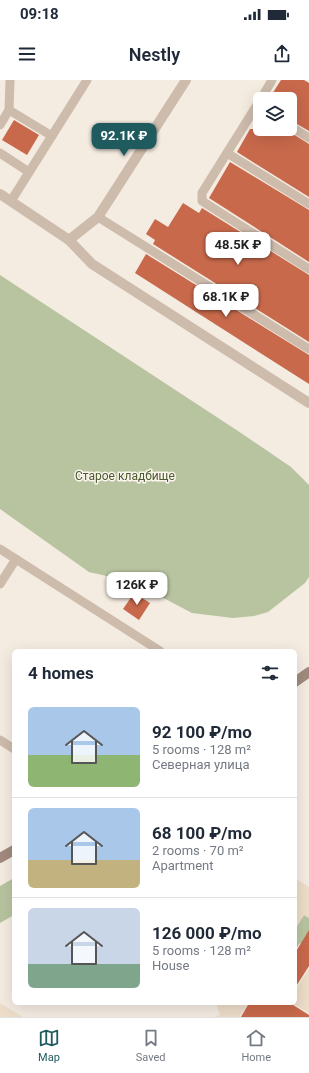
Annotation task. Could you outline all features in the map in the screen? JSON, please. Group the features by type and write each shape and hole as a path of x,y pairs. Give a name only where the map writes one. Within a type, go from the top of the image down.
{"main road":[{"path":"297,681 309,672"},
{"path":"0,858 12,851"}],"street":[{"path":"69,240 98,217 186,80"},
{"path":"0,194 69,240 92,264 309,403"}],"lane":[{"path":"0,125 9,110 10,80"},
{"path":"11,201 87,80"},
{"path":"265,92 272,80"},
{"path":"9,110 52,136"},
{"path":"253,112 202,193 202,201 309,269"},
{"path":"297,130 309,138"},
{"path":"0,153 30,172"},
{"path":"227,153 309,204"},
{"path":"98,217 309,349"},
{"path":"0,549 157,649"},
{"path":"0,584 16,559"},
{"path":"0,740 12,748"}],"green space":[{"name":"Старое кладбище","path":"0,275 241,433 291,467 309,485 309,577 305,583 268,612 254,616 233,618 192,613 133,582 89,572 0,509"},
{"path":"12,879 12,916 0,923 0,886"},
{"path":"304,915 309,918 309,949 300,943 297,947 297,926"}],"shaded area":[{"path":"297,879 309,887 309,918 304,915 297,926"},
{"path":"309,969 309,1013 295,1005 297,1005 297,988"},
{"path":"0,1003 23,1017 0,1017"},
{"path":"217,1005 247,1005 239,1017 214,1017 220,1015"}],"building":[{"path":"281,80 304,80 309,83 309,131 297,124 297,92 273,92"},
{"path":"14,120 39,135 27,155 2,140"},
{"path":"250,129 253,129 253,136 296,136 309,144 309,197 237,152"},
{"path":"230,162 309,210 309,262 209,198"},
{"path":"183,203 199,213 202,208 309,275 309,342 153,244 155,240 146,234 155,219 168,227"},
{"path":"146,254 309,355 309,384 135,273"},
{"path":"134,593 150,603 139,620 123,609"},
{"path":"309,930 309,966 297,985 297,950"},
{"path":"248,1005 293,1005 309,1015 309,1017 241,1017"}]}
